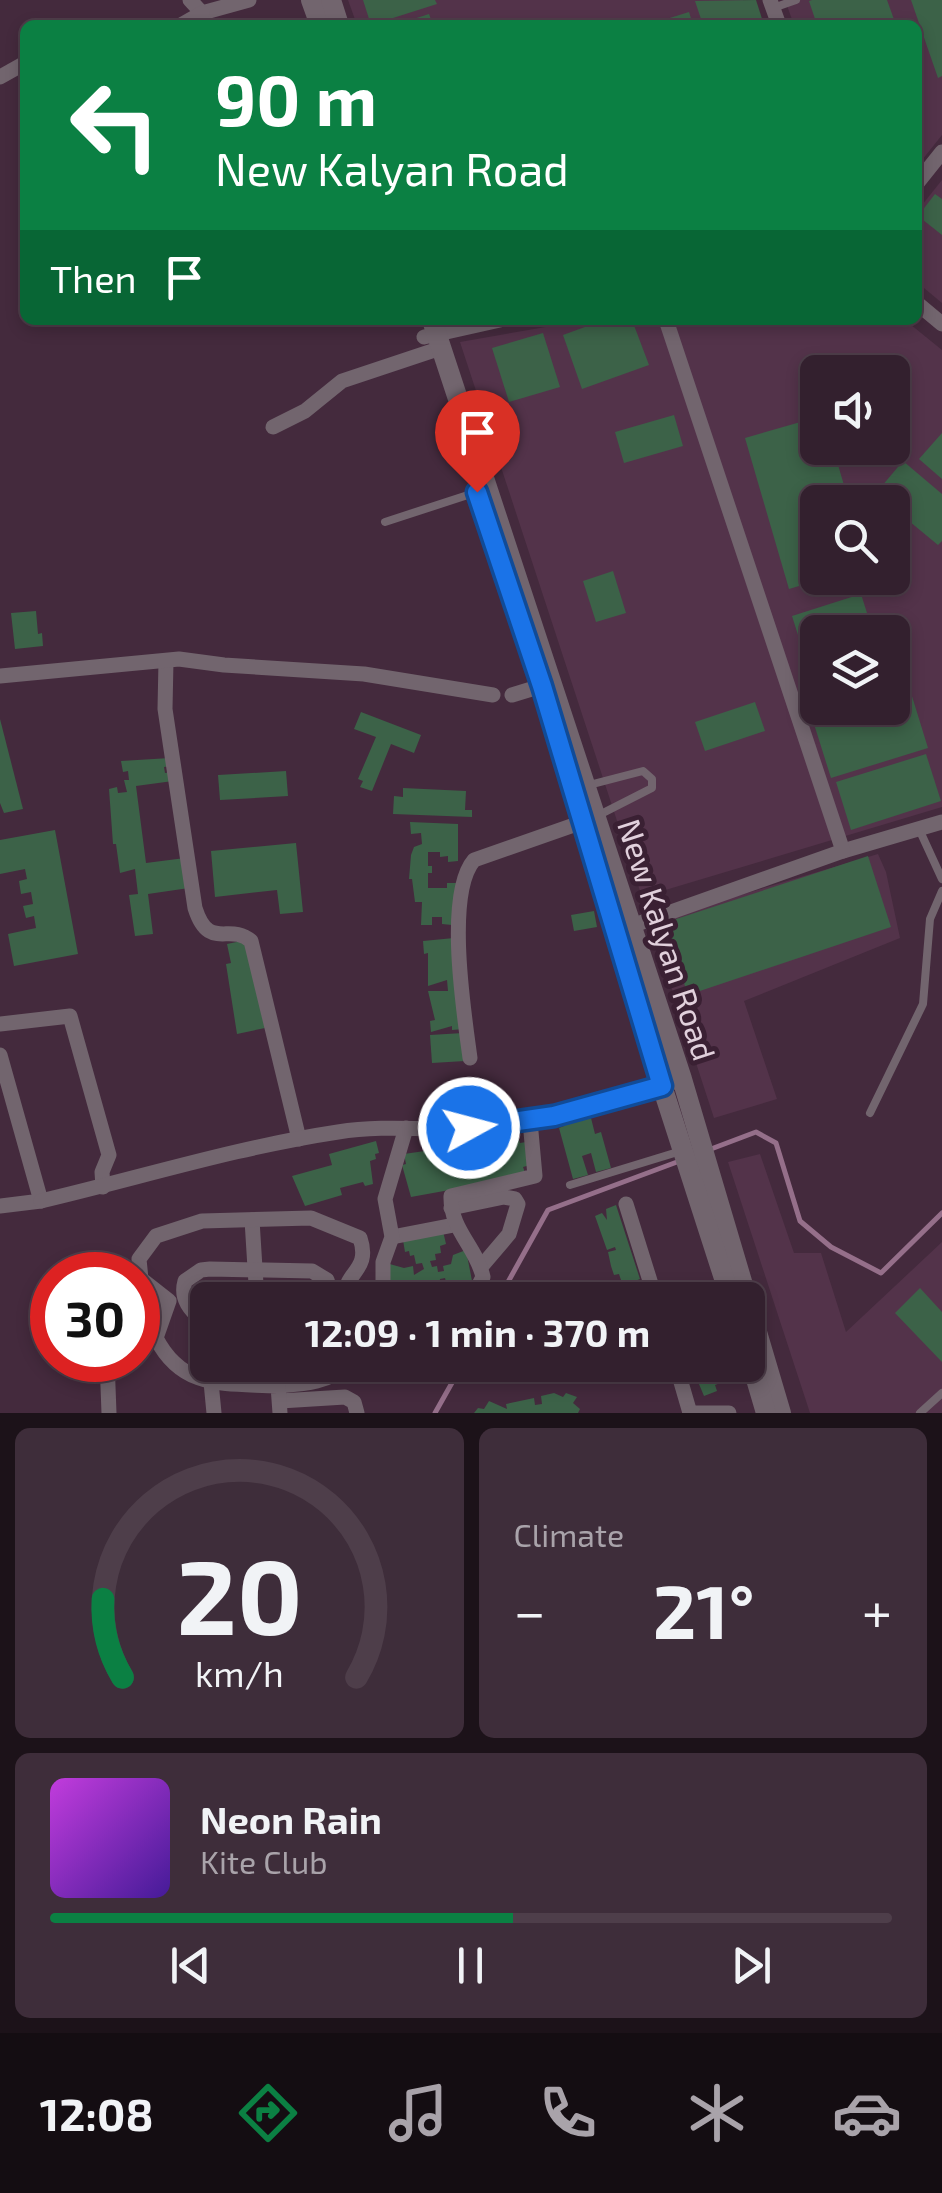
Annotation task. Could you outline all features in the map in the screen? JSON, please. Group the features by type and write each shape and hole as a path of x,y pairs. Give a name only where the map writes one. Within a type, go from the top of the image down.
{"street":[{"path":"190,0 202,12"},
{"path":"189,20 202,12 249,0"},
{"path":"922,177 942,152"},
{"path":"922,307 942,324"},
{"path":"273,427 305,411 342,380 430,335 477,325"},
{"path":"668,325 843,852"},
{"name":"New Kalyan Road","path":"430,335 738,1282"},
{"path":"0,676 180,659 364,674 493,695"},
{"path":"166,661 167,726 195,908 210,934 242,935 251,942 299,1139"},
{"path":"512,694 546,684"},
{"name":"New Kalyan Road","path":"546,684 584,786 588,820"},
{"path":"470,1058 461,986 459,903 465,870 474,860 588,820"},
{"path":"622,930 843,852 942,822"},
{"path":"0,1024 70,1016 109,1155 102,1172 102,1187"},
{"path":"0,1055 41,1202"},
{"path":"0,1206 41,1202 299,1139 376,1128 469,1128 530,1121 597,1107 672,1083"},
{"name":"New Kalyan Road","path":"672,1083 682,1150 725,1282"},
{"path":"480,1282 481,1267 454,1225 454,1193 535,1176 530,1121"},
{"path":"383,1282 383,1262 392,1236 385,1200 406,1128"},
{"path":"451,1208 504,1197 516,1199 509,1234 481,1267"},
{"path":"626,1204 650,1282"},
{"path":"190,1312 141,1279 138,1259 156,1236 202,1221 311,1218 360,1238 365,1252 347,1282"},
{"path":"252,1220 256,1282"},
{"path":"392,1236 454,1225"},
{"path":"190,1375 165,1356 156,1338 185,1281 201,1270 312,1271 328,1282"},
{"name":"New Kalyan Road","path":"765,1362 782,1413"},
{"path":"108,1382 109,1413"},
{"path":"214,1413 211,1382 280,1400 350,1398 357,1413"},
{"path":"280,1400 320,1382"},
{"path":"681,1382 690,1413 728,1413"},
{"path":"757,1382 766,1413"}],"lane":[{"path":"771,4 796,0"},
{"path":"385,522 482,489"},
{"path":"584,786 643,771 652,779 652,788 645,794 588,820"},
{"path":"919,829 942,879"},
{"path":"870,1114 923,1004 930,919 942,891"},
{"path":"570,1185 682,1150"},
{"path":"920,1413 942,1393"}],"shaded area":[{"path":"348,0 743,0 750,20 355,20"},
{"path":"785,0 942,0 942,135 922,160 922,20 792,20"},
{"path":"942,180 942,303 922,286 922,205"},
{"path":"557,325 911,325 942,350 942,807 642,897 460,342"},
{"path":"878,854 886,872 900,938 744,1001 777,1099 714,1118 650,922"},
{"path":"760,1154 794,1253 821,1253 846,1332 942,1242 942,1413 810,1413 728,1162"}],"building":[{"path":"363,0 435,0 437,4 387,20 369,20"},
{"path":"756,0 762,20 701,20 695,1"},
{"path":"887,0 894,20 815,20 809,1"},
{"path":"911,0 942,0 942,76 938,78 922,32 922,20 918,20"},
{"path":"689,12 691,20 663,20"},
{"path":"935,194 942,199 942,235 922,219 922,211"},
{"path":"590,325 634,325 649,365 582,389 563,335"},
{"path":"543,333 560,387 509,402 492,348"},
{"path":"674,415 683,446 624,463 615,432"},
{"path":"800,422 800,465 838,465 844,485 800,485 800,586 789,589 745,438"},
{"path":"942,433 942,479 919,459"},
{"path":"900,465 908,465 942,494 942,541 938,545 910,522 910,485 883,485"},
{"path":"613,571 626,613 596,622 583,581"},
{"path":"858,595 861,595 868,615 800,615 800,641 792,616"},
{"path":"36,611 43,646 15,649 11,613"},
{"path":"910,693 928,748 831,778 814,725 910,725"},
{"path":"755,702 765,731 705,751 695,722"},
{"path":"361,712 421,735 414,753 391,744 372,791 360,787 363,781 358,779 376,737 354,729"},
{"path":"0,719 23,809 4,813 0,803"},
{"path":"926,754 941,801 851,830 836,782"},
{"path":"170,758 171,766 164,767 165,773 172,772 173,781 136,786 146,863 185,858 189,888 148,894 153,934 135,936 129,895 138,894 135,869 120,873 113,844 109,789 117,787 118,793 127,792 124,780 129,780 128,771 123,772 121,761"},
{"path":"286,771 288,796 220,800 218,775"},
{"path":"403,788 466,791 465,810 472,810 472,817 393,814 394,796 403,797"},
{"path":"410,822 458,824 458,861 448,862 448,856 440,857 440,852 428,852 432,873 428,873 428,888 447,888 447,883 456,883 452,925 442,924 442,917 432,917 432,925 421,925 422,902 415,902 409,879 411,855 414,847 422,844 421,833 411,834"},
{"path":"55,830 78,954 14,966 8,934 36,928 34,916 26,918 23,906 33,904 31,892 21,894 19,881 27,879 25,869 0,874 0,840"},
{"path":"296,843 303,912 280,914 277,890 215,897 211,851"},
{"path":"868,856 891,927 688,995 664,923"},
{"path":"594,911 597,927 574,931 571,915"},
{"path":"454,938 464,1029 452,1030 452,1026 431,1032 430,1021 435,1020 428,991 448,991 447,980 428,986 428,953 424,954 423,941"},
{"path":"246,940 265,1028 237,1034 226,964 231,963 227,944"},
{"path":"463,1033 465,1061 432,1063 430,1035"},
{"path":"582,1114 583,1120 591,1118 595,1134 601,1132 611,1168 596,1172 591,1153 582,1156 588,1175 573,1179 559,1128 564,1126 561,1120"},
{"path":"518,1136 520,1143 526,1142 530,1165 523,1167 526,1176 411,1197 402,1165 406,1164 404,1154 459,1146 458,1141 471,1138 473,1145"},
{"path":"376,1141 379,1153 370,1161 373,1184 365,1186 363,1182 340,1188 342,1195 305,1206 292,1176 332,1165 329,1154"},
{"path":"616,1205 640,1279 622,1282 619,1274 614,1275 608,1252 616,1250 607,1250 595,1216 602,1213 607,1220 606,1209"},
{"path":"443,1231 446,1244 440,1246 441,1253 435,1254 436,1260 430,1261 432,1267 444,1271 443,1266 451,1264 453,1255 466,1250 472,1282 446,1282 445,1278 440,1282 388,1282 386,1263 413,1266 414,1275 424,1269 422,1263 416,1264 414,1255 405,1252 403,1240"},
{"path":"920,1288 942,1312 942,1362 895,1313"},
{"path":"698,1382 723,1382 715,1385 717,1391 704,1396"},
{"path":"554,1393 577,1397 573,1403 580,1409 578,1413 474,1413 478,1408 484,1409 489,1401 507,1409 506,1404 534,1398 535,1405 542,1404 541,1396"}],"waterway":[{"path":"711,1149 756,1132 776,1143 800,1221 831,1247 881,1273 942,1213"},
{"path":"508,1282 548,1210 677,1162"},
{"path":"435,1413 452,1382"}],"route":[{"path":"469,1128 597,1107 662,1086 542,686 477,492"}]}
